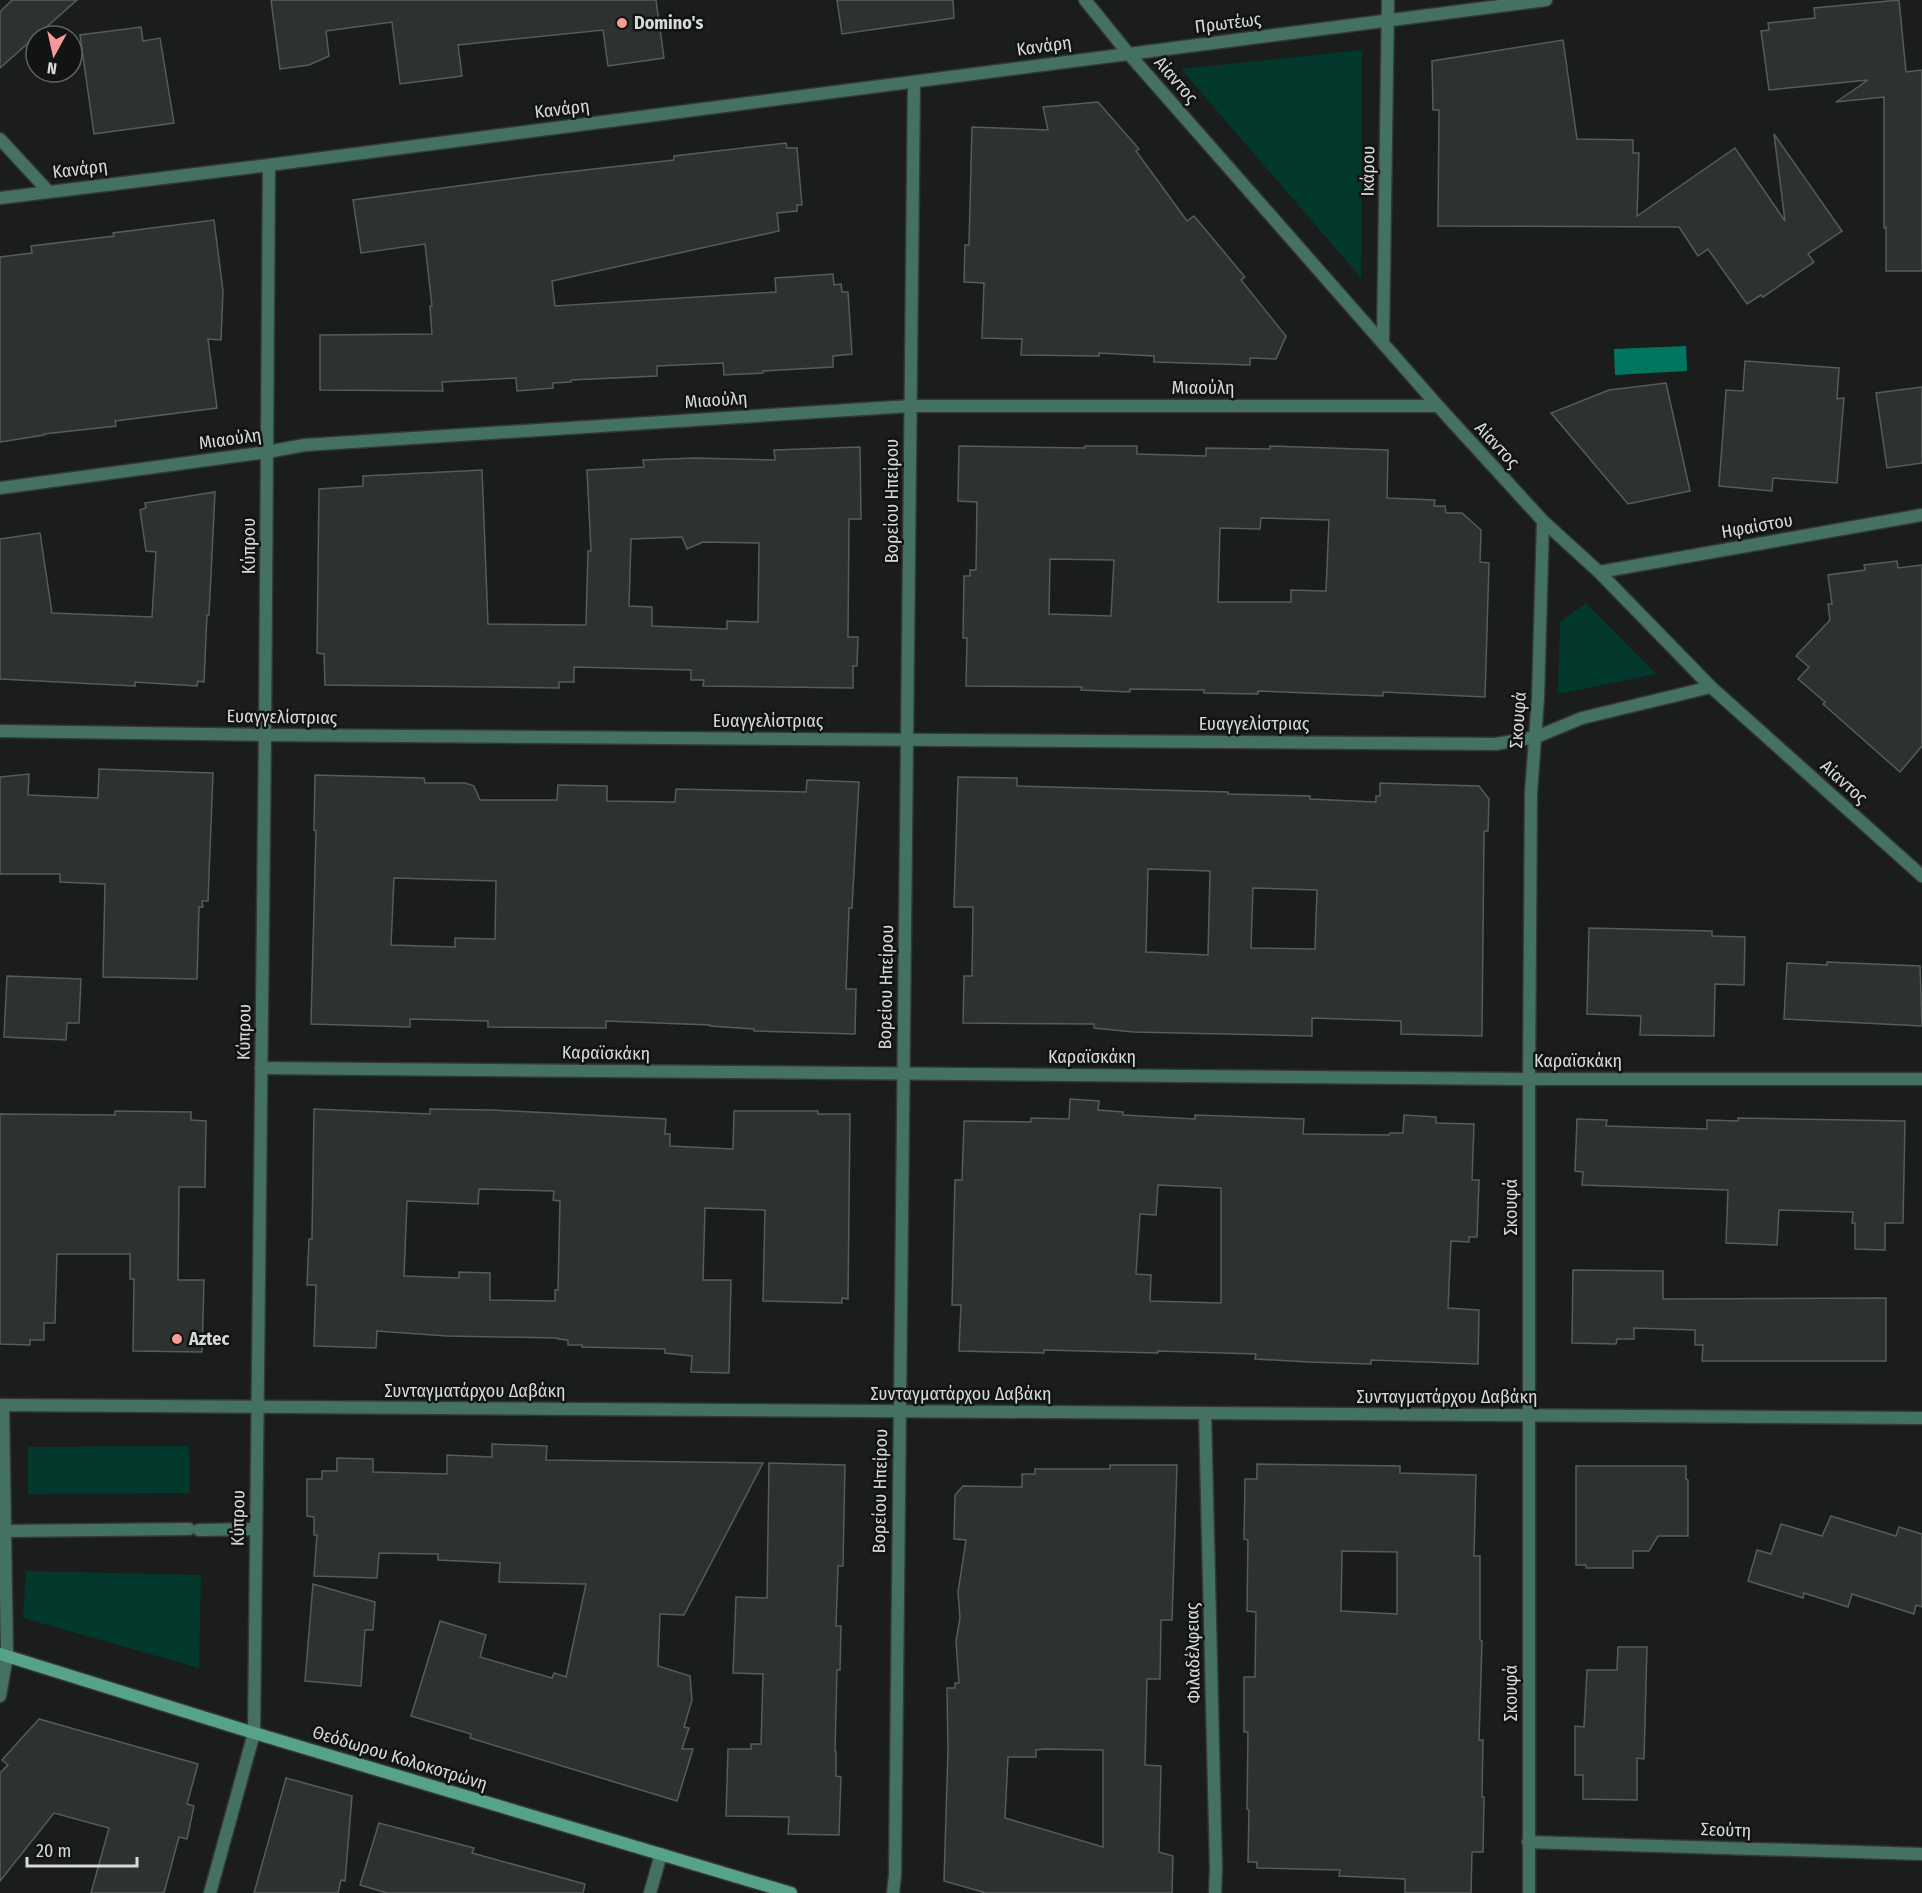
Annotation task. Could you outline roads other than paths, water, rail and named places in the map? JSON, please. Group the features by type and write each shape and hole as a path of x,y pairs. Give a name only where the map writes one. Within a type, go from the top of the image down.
{"street":[{"name":"Αίαντος","path":"1086,0 1128,52 1437,406 1543,521 1599,572 1711,687 1922,876"},
{"name":"Ικάρου","path":"1383,343 1388,0"},
{"name":"Πρωτέως","path":"1128,52 1388,22 1546,0"},
{"name":"Κανάρη","path":"0,198 914,82 1128,52"},
{"name":"Βορείου Ηπείρου","path":"893,1893 914,82"},
{"path":"0,139 48,191"},
{"name":"Κύπρου","path":"210,1893 254,1734 269,165"},
{"name":"Μιαούλη","path":"0,488 305,445 911,406 1437,406"},
{"name":"Ηφαίστου","path":"1599,572 1922,515"},
{"name":"Σκουφά","path":"1528,1893 1531,793 1536,738 1543,521"},
{"name":"Ευαγγελίστριας","path":"0,731 1496,744 1536,738 1582,718 1711,687"},
{"name":"Καραϊσκάκη","path":"261,1068 1529,1079 1922,1079"},
{"path":"0,1695 3,1655 4,1531 1,1405"},
{"name":"Συνταγματάρχου Δαβάκη","path":"1,1405 1922,1418"},
{"name":"Φιλαδέλφειας","path":"1205,1413 1215,1893"},
{"path":"4,1531 256,1529"},
{"name":"Θεόδωρου Κολοκοτρώνη","path":"3,1655 254,1734 791,1893"},
{"name":"Σεούτη","path":"1528,1842 1922,1854"},
{"path":"650,1893 662,1854"}],"place":[{"name":"Domino's","path":"622,23"},
{"name":"Aztec","path":"177,1339"}]}
